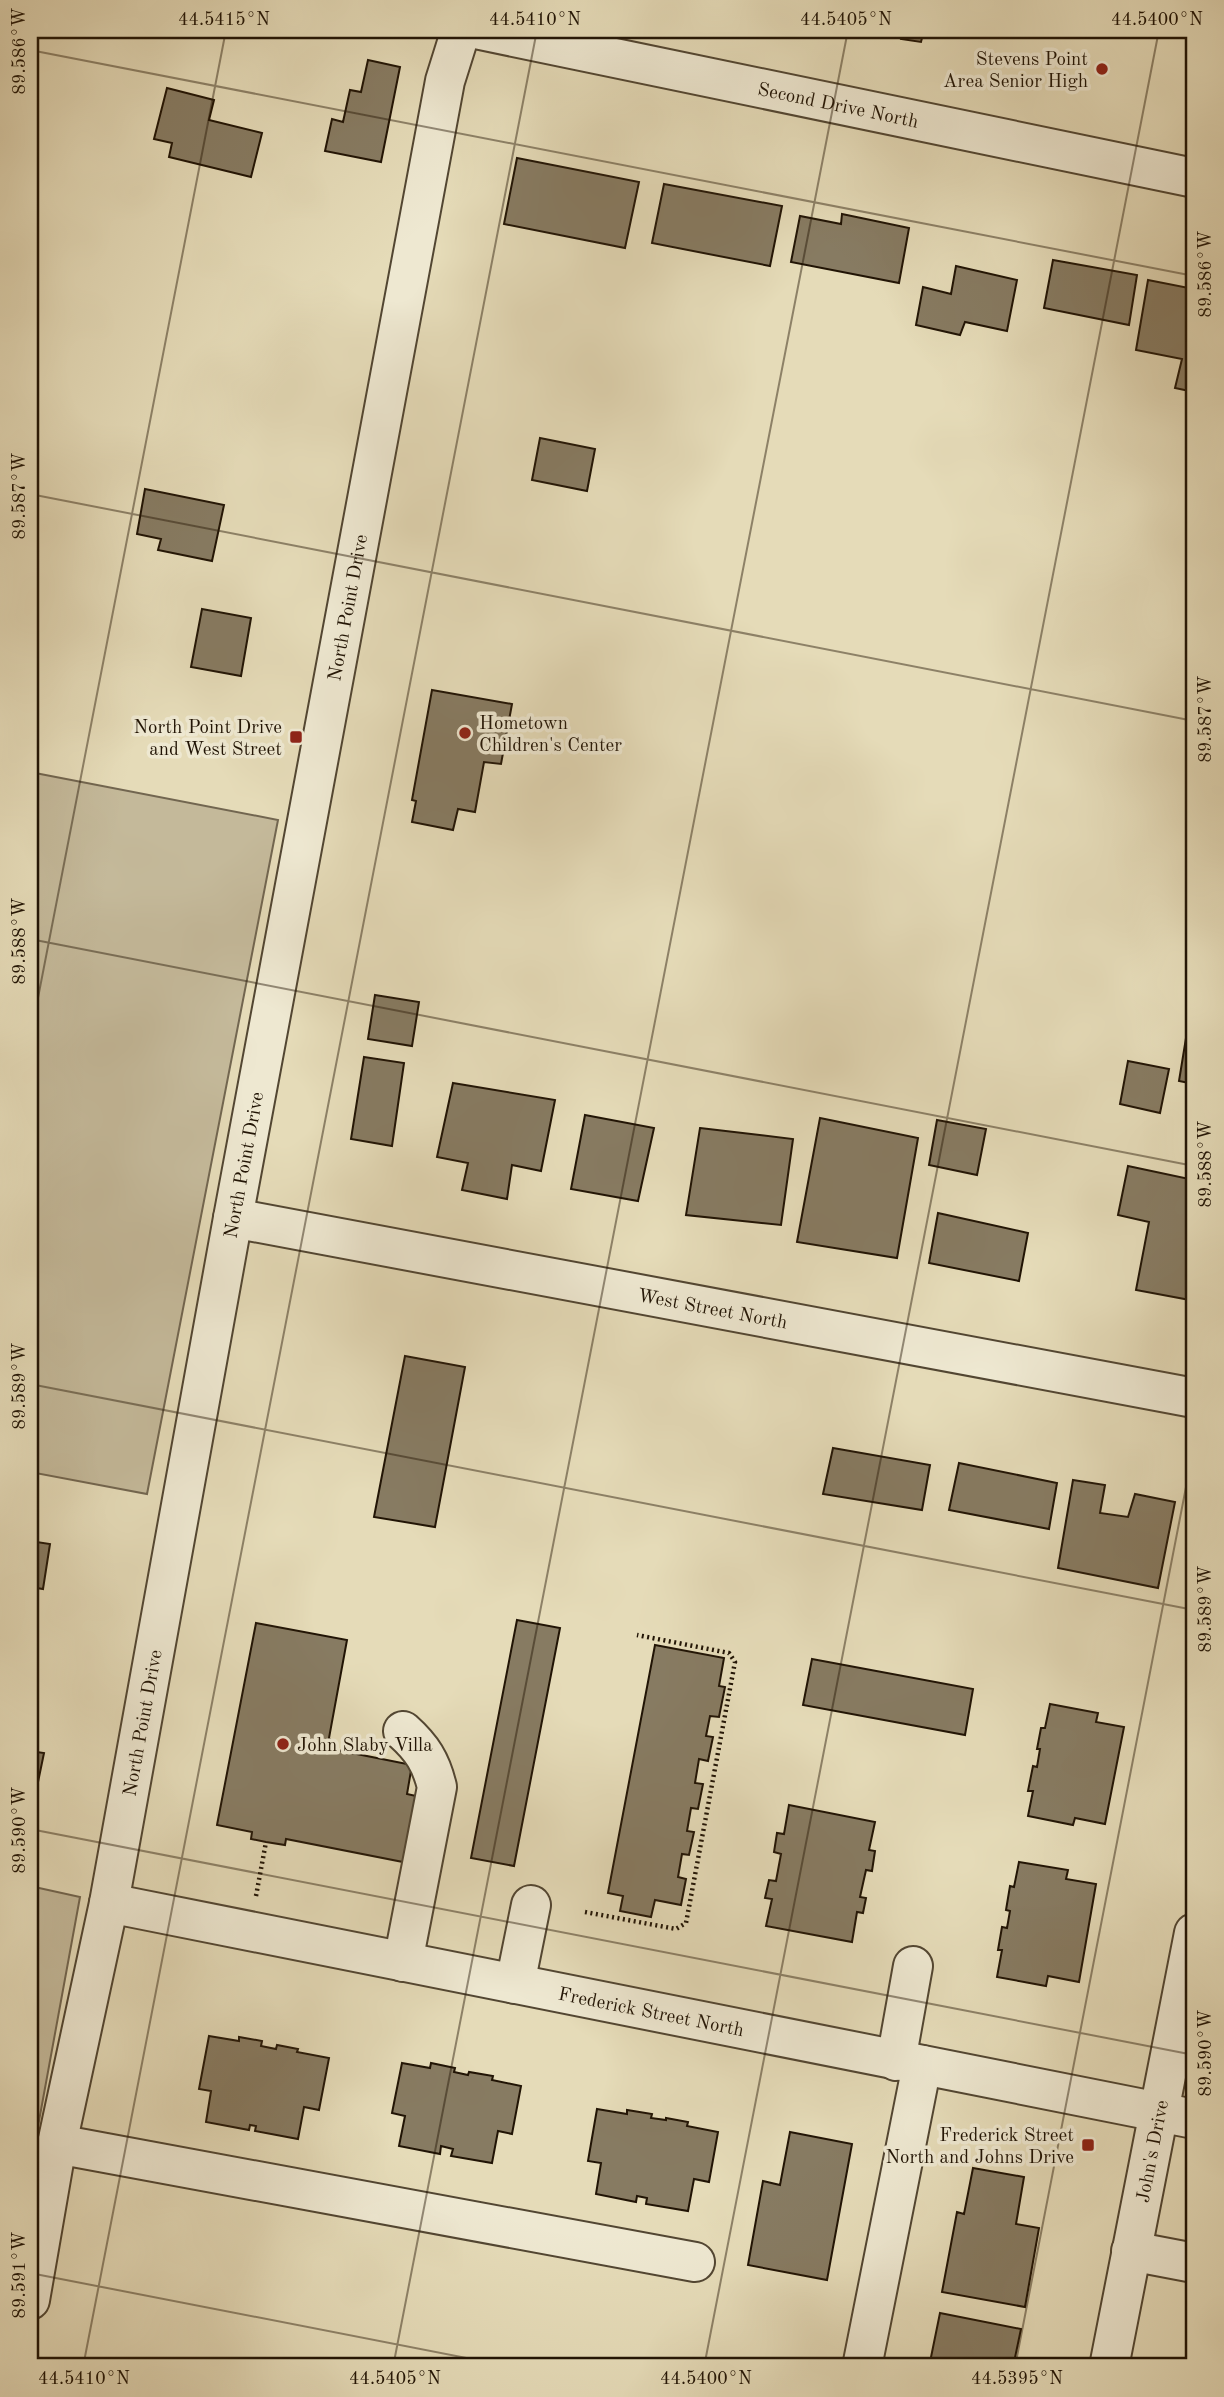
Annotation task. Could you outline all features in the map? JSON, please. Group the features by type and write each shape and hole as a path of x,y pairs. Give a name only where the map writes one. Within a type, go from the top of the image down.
{"street":[{"name":"North Point Drive","path":"30,2300 57,2144 109,1903 233,1218 445,81 461,30"},
{"name":"Second Drive North","path":"481,30 1194,178"},
{"name":"West Street North","path":"233,1218 1194,1398"},
{"path":"403,1731 422,1748 432,1766 437,1787 403,1962"},
{"name":"Frederick Street North","path":"109,1903 1177,2116"},
{"path":"514,1984 531,1905"},
{"name":"John's Drive","path":"1109,2367 1131,2251 1177,2116 1194,1933"},
{"path":"862,2367 909,2063 913,1966"},
{"path":"57,2144 695,2262"},
{"path":"1131,2251 1194,2263"}],"path":[{"path":"585,1912 676,1929 685,1923 735,1662 729,1653 636,1635"},
{"path":"249,1931 266,1842"}],"shaded area":[{"path":"30,772 278,820 147,1494 30,1472"},
{"path":"30,1886 80,1897 30,2170"}],"building":[{"path":"903,30 924,30 921,42 901,39"},
{"path":"368,60 400,67 381,162 325,151 332,119 343,122 350,90 361,92"},
{"path":"167,88 214,100 209,120 262,133 251,177 169,157 172,143 154,139"},
{"path":"517,158 639,182 625,248 504,224"},
{"path":"664,184 782,206 770,266 652,243"},
{"path":"842,214 909,228 899,283 791,262 800,216 841,224"},
{"path":"1053,260 1137,275 1129,325 1044,308"},
{"path":"956,266 1017,280 1007,331 965,322 960,335 916,325 923,287 951,294"},
{"path":"1148,280 1194,289 1194,392 1175,388 1182,359 1136,350"},
{"path":"540,438 595,449 587,491 532,480"},
{"path":"145,489 224,505 212,561 158,550 161,539 137,534"},
{"path":"202,609 251,618 241,676 191,667"},
{"name":"Hometown Children's Center","path":"432,690 512,704 501,764 484,762 475,812 458,809 453,830 412,822 416,801 412,800"},
{"path":"1194,989 1194,1084 1179,1081"},
{"path":"375,995 419,1002 412,1046 368,1039"},
{"path":"364,1057 404,1063 392,1146 351,1139"},
{"path":"1128,1061 1169,1069 1160,1113 1120,1104"},
{"path":"453,1083 555,1100 541,1171 512,1165 507,1199 462,1190 468,1163 437,1157"},
{"path":"585,1115 654,1128 638,1201 571,1189"},
{"path":"820,1118 918,1138 897,1258 797,1242"},
{"path":"937,1120 986,1129 977,1175 929,1165"},
{"path":"700,1128 793,1139 781,1225 686,1215"},
{"path":"1128,1166 1194,1180 1194,1277 1190,1300 1136,1290 1149,1222 1118,1215"},
{"path":"938,1213 1028,1233 1019,1281 929,1263"},
{"path":"405,1356 465,1367 435,1527 374,1517"},
{"path":"833,1448 930,1465 922,1510 823,1494"},
{"path":"959,1463 1057,1483 1049,1529 949,1510"},
{"path":"1073,1480 1105,1485 1100,1513 1128,1517 1135,1494 1175,1502 1158,1588 1058,1568"},
{"path":"30,1541 50,1544 43,1589 30,1587"},
{"path":"517,1620 560,1628 514,1866 471,1858"},
{"name":"John Slaby Villa","path":"256,1623 347,1640 329,1738 337,1750 412,1765 407,1794 416,1796 403,1862 286,1839 285,1845 266,1842 251,1839 252,1832 217,1825"},
{"path":"655,1645 724,1658 719,1686 725,1687 719,1717 710,1716 706,1736 713,1737 708,1761 699,1759 695,1783 703,1784 698,1809 691,1808 687,1831 694,1832 689,1855 682,1854 678,1877 686,1879 681,1905 655,1900 651,1917 620,1911 623,1896 608,1893"},
{"path":"812,1659 973,1689 965,1735 803,1705"},
{"path":"1050,1704 1098,1713 1096,1722 1124,1727 1105,1824 1075,1818 1073,1825 1028,1816 1033,1791 1028,1791 1033,1766 1037,1767 1041,1728 1045,1728"},
{"path":"30,1751 44,1753 31,1816 30,1816"},
{"path":"789,1805 875,1822 869,1850 875,1851 872,1871 866,1870 860,1897 866,1898 863,1913 857,1912 852,1942 766,1926 772,1899 765,1898 769,1880 776,1881 781,1854 774,1852 777,1833 784,1834"},
{"path":"1019,1862 1068,1870 1066,1879 1096,1884 1079,1982 1048,1976 1046,1986 997,1977 1002,1950 998,1950 1002,1927 1007,1928 1010,1911 1006,1910 1010,1886 1014,1887"},
{"path":"209,2036 239,2041 239,2037 262,2041 261,2046 276,2049 277,2045 329,2058 319,2110 304,2107 298,2139 255,2131 256,2126 250,2125 249,2130 206,2122 211,2091 199,2089"},
{"path":"402,2063 430,2068 431,2063 455,2068 454,2072 493,2076 492,2080 521,2086 512,2134 498,2131 492,2163 451,2156 453,2149 441,2146 440,2154 399,2146 405,2116 392,2113"},
{"path":"597,2109 627,2114 627,2110 652,2114 651,2118 688,2122 687,2126 718,2132 709,2182 694,2179 688,2211 646,2204 647,2198 637,2196 636,2202 596,2194 601,2163 588,2161"},
{"path":"790,2132 852,2144 827,2280 748,2265 763,2181 780,2185"},
{"path":"973,2168 1024,2177 1016,2224 1039,2228 1025,2307 942,2292 957,2212 964,2214"},
{"path":"940,2313 1021,2329 1013,2367 929,2367"}],"place":[{"name":"Stevens Point Area Senior High","path":"1102,69"},
{"name":"Hometown Children's Center","path":"465,733"},
{"name":"North Point Drive and West Street","path":"296,737"},
{"name":"John Slaby Villa","path":"283,1744"},
{"name":"Frederick Street North and Johns Drive","path":"1088,2145"}]}
